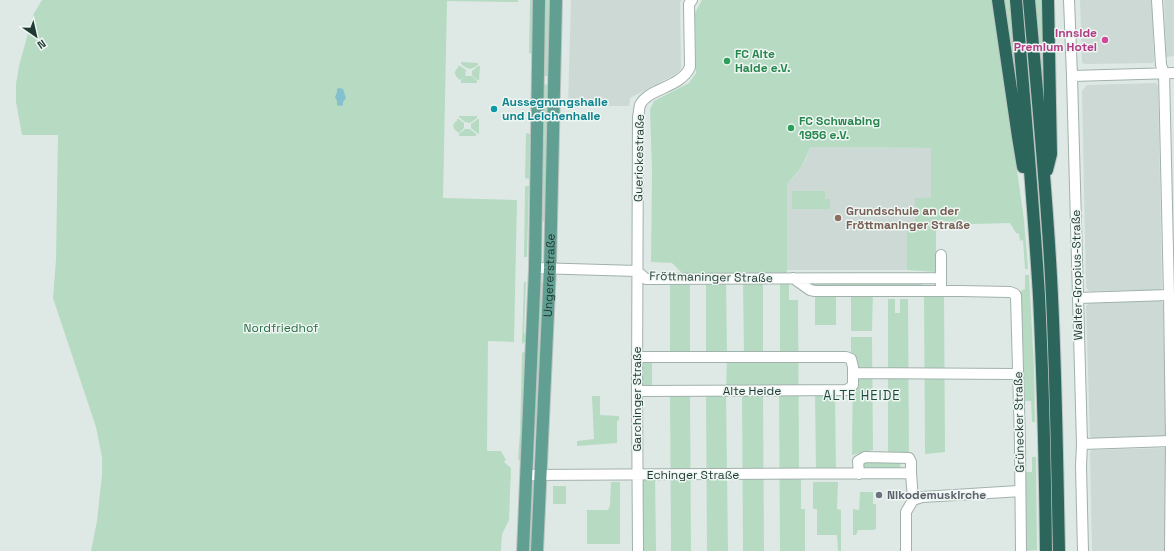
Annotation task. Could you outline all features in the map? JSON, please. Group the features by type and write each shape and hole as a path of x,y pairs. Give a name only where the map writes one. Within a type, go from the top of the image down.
{"highway":[{"path":"998,0 1019,145 1024,168 1031,180"},
{"path":"1016,0 1031,180 1042,359 1046,551"},
{"path":"1029,0 1051,275 1055,368 1059,551"},
{"path":"1044,181 1051,154 1048,0"}],"main road":[{"name":"Ungererstraße","path":"523,551 535,268 540,0"},
{"name":"Ungererstraße","path":"537,551 550,268 556,0"}],"street":[{"name":"Guerickestraße","path":"637,271 638,117 640,104 647,97 681,79 687,74 690,67 689,4 692,0"},
{"name":"Walter-Gropius-Straße","path":"1069,0 1082,444 1081,466 1083,551"},
{"path":"1157,0 1161,65 1169,73 1171,442 1170,551"},
{"path":"1072,76 1169,73"},
{"path":"793,278 810,290 815,291 941,291 940,255"},
{"name":"Fröttmaninger Straße","path":"535,268 637,271 646,279 940,278"},
{"name":"Garchinger Straße","path":"637,271 638,551"},
{"name":"Grünecker Straße","path":"941,291 1010,292 1016,296 1021,551"},
{"path":"1078,298 1170,295"},
{"path":"637,357 846,357 851,359 853,373 1018,374"},
{"name":"Alte Heide","path":"637,391 847,390 853,385 853,373"},
{"path":"1082,444 1171,442"},
{"path":"859,474 858,461 865,457 909,458 911,462 913,500 906,512 906,551"},
{"name":"Echinger Straße","path":"526,475 911,474"},
{"path":"913,500 922,497 1020,492"}],"shaded area":[{"path":"571,0 682,0 680,2 680,71 630,98 629,106 568,106"},
{"path":"1080,0 1152,0 1153,63 1082,63"},
{"path":"1164,0 1174,0 1174,56 1166,57"},
{"path":"1156,83 1158,86 1162,287 1160,290 1089,291 1086,287 1082,91 1087,85"},
{"name":"Grundschule an der Fröttmaninger Straße","path":"810,147 932,148 931,198 915,198 915,229 907,230 907,270 787,270 787,184 796,175 806,160"},
{"path":"1161,301 1163,304 1166,434 1164,436 1092,438 1090,436 1086,306 1090,303"},
{"path":"1165,448 1167,451 1169,551 1092,551 1090,452 1092,450"}],"green space":[{"name":"Nordfriedhof","path":"42,0 518,0 518,2 447,1 443,198 517,200 514,342 488,341 487,451 501,451 506,460 504,462 511,468 509,520 502,534 501,551 91,551 97,521 102,475 102,457 96,427 53,298 56,260 58,135 22,135 16,102 16,84 19,66 33,15"},
{"path":"530,0 533,0 532,54 529,53"},
{"path":"546,0 551,0 550,76 544,76"},
{"name":"FC Schwabing 1956 e.V.","path":"702,0 993,0 1024,220 1028,269 1025,269 1023,240 1020,241 1019,234 1016,233 1010,223 936,225 936,272 907,270 907,230 915,229 915,198 931,198 931,148 810,147 801,167 787,184 787,273 682,273 672,263 651,262 652,170 650,109 654,101 689,83 696,73 695,13"},
{"path":"1003,0 1010,0 1022,127"},
{"path":"1034,0 1042,0 1045,114"},
{"path":"461,62 478,63 478,65 470,69 463,66"},
{"path":"458,66 466,70 465,76 472,76 477,83 461,83 461,80 465,77 460,80 456,76 455,71"},
{"path":"480,66 479,80 477,80 472,75 472,71"},
{"path":"544,84 549,85 545,261 544,223 541,217"},
{"path":"459,116 477,116 477,118 470,123 465,122"},
{"path":"457,119 464,123 464,128 459,133 453,126"},
{"path":"478,119 479,134 471,128 471,124"},
{"path":"465,129 470,129 476,134 476,136 459,136 459,134"},
{"path":"526,133 530,134 529,179 525,178"},
{"path":"525,186 529,186 527,257 524,257"},
{"path":"792,191 825,191 825,199 830,199 830,209 792,209"},
{"path":"1025,275 1029,275 1035,422 1032,422 1031,401 1025,401 1021,291 1025,289"},
{"path":"706,278 726,278 727,356 744,356 743,278 763,278 763,356 780,356 780,284 789,284 789,300 798,300 799,474 801,474 801,509 805,509 805,551 780,551 779,391 763,391 764,551 743,551 742,391 726,391 728,551 707,551 706,391 726,390 727,357 706,356"},
{"path":"670,279 690,279 690,356 670,357"},
{"path":"524,282 526,282 524,333 526,336 525,342 522,344"},
{"path":"539,282 545,282 535,465 536,430 534,424"},
{"path":"813,282 915,282 924,285 924,288 813,288"},
{"path":"815,291 836,291 836,325 815,325"},
{"path":"851,291 873,291 872,331 851,331"},
{"path":"924,291 944,291 945,452 925,454"},
{"path":"888,299 895,299 895,313 900,313 900,299 908,299 909,458 901,457 900,473 859,474 865,457 888,457"},
{"path":"851,337 872,337 873,450 852,455 853,367 851,359"},
{"path":"526,351 521,462 518,459 522,353"},
{"path":"637,357 652,357 652,391 637,391"},
{"path":"815,390 835,390 836,474 816,474"},
{"path":"670,391 690,391 691,551 671,551"},
{"path":"592,396 600,396 600,415 619,416 619,420 617,421 617,443 577,446 577,441 594,439"},
{"path":"1032,457 1036,457 1037,550 1026,551 1025,472 1032,472"},
{"path":"638,475 655,475 656,551 638,551"},
{"path":"532,479 536,481 533,551 528,551 531,481"},
{"path":"611,482 620,482 620,544 587,544 587,510 608,510 610,505"},
{"path":"813,482 838,482 837,509 841,510 841,551 838,551 837,535 817,535 817,509 813,509"},
{"path":"553,486 566,486 566,504 553,504"},
{"path":"860,492 873,492 873,504 876,504 876,529 858,530 856,535 853,535 853,509 859,510"}],"water":[{"path":"337,89 343,89 346,98 341,106 337,105 335,97"}],"place":[{"name":"Innside Premium Hotel","path":"1105,40"},
{"name":"FC Alte Haide e.V.","path":"727,61"},
{"name":"Aussegnungshalle und Leichenhalle","path":"494,109"},
{"name":"FC Schwabing 1956 e.V.","path":"791,128"},
{"name":"Grundschule an der Fröttmaninger Straße","path":"838,218"},
{"name":"Nikodemuskirche","path":"879,495"}],"district":[{"name":"ALTE HEIDE","path":"862,395"}]}
